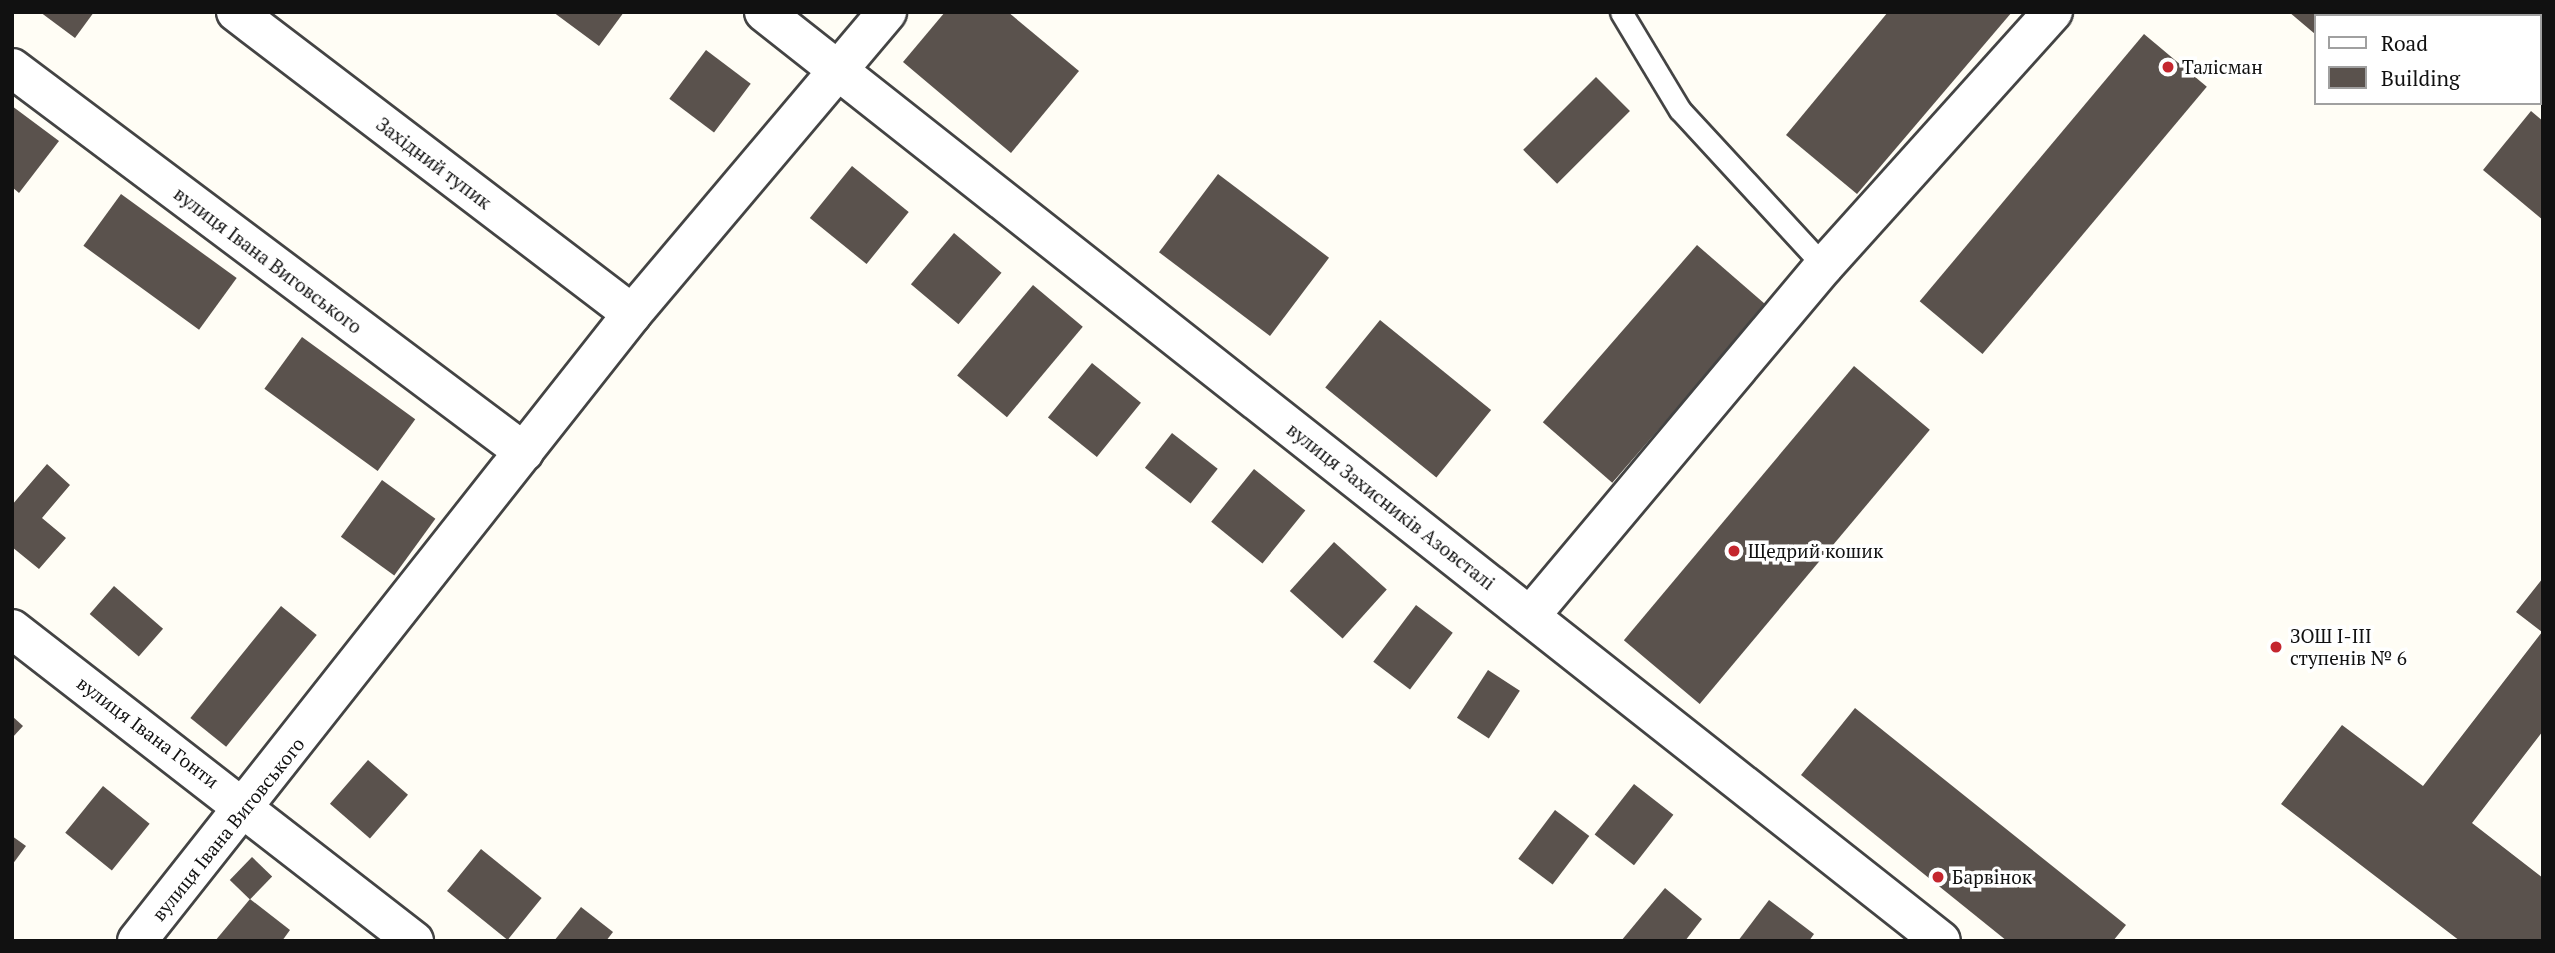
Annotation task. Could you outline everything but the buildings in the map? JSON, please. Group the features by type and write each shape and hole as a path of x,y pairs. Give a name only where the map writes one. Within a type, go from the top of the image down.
{"street":[{"name":"Західний тупик","path":"236,12 632,314"},
{"name":"вулиця Захисників Азовсталі","path":"764,12 1941,941"},
{"path":"840,72 887,12"},
{"path":"1530,616 1824,266 2053,12"},
{"name":"вулиця Івана Виговського","path":"12,68 524,452"},
{"name":"вулиця Івана Виговського","path":"137,941 248,807 632,314 840,72"},
{"name":"вулиця Івана Гонти","path":"12,629 248,807 414,941"}],"lane":[{"path":"1621,12 1680,110 1824,266"}],"place":[{"name":"Талісман","path":"2168,67"},
{"name":"Щедрий кошик","path":"1734,551"},
{"name":"ЗОШ I-III ступенів № 6","path":"2276,647"},
{"name":"Барвінок","path":"1938,877"}]}
